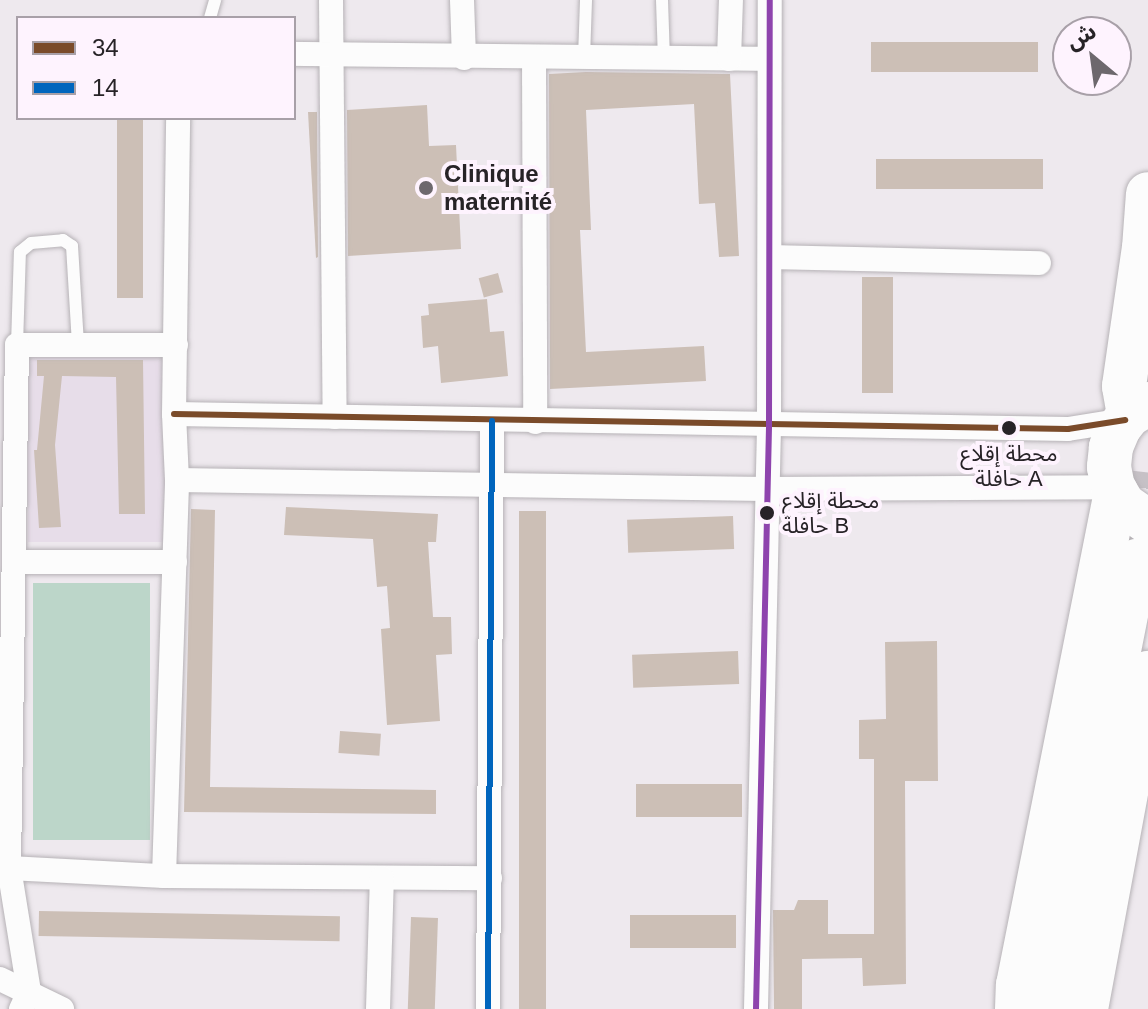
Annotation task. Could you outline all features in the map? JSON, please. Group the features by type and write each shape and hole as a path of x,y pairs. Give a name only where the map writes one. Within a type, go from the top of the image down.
{"highway":[{"path":"1017,1009 1018,985 1114,490 1109,457 1114,437 1134,413 1124,386 1144,248 1148,194"},
{"path":"1048,1009 1143,542 1114,490"},
{"path":"1086,1009 1148,673"},
{"path":"1107,1009 1148,817"}],"street":[{"path":"331,0 335,417"},
{"path":"462,0 464,58"},
{"path":"729,59 731,0"},
{"path":"756,1009 769,427 770,0"},
{"path":"296,54 330,57 768,59"},
{"path":"534,58 535,422"},
{"path":"164,876 177,480 174,414 178,120"},
{"path":"770,257 1039,263"},
{"path":"25,1001 9,868 5,772 14,562 17,345 176,345"},
{"path":"174,414 769,427 1068,429 1134,413"},
{"path":"488,1009 492,421"},
{"path":"177,480 766,489 1114,490"},
{"path":"14,562 175,562"},
{"path":"9,868 164,876 490,878"},
{"path":"378,1009 382,878"},
{"path":"0,979 25,1001 62,1009"}],"lane":[{"path":"584,58 586,0"},
{"path":"662,0 664,59"},
{"path":"17,345 20,252 31,243 63,240 72,246 78,344"}],"shaded area":[{"path":"28,355 166,355 166,542 28,542"}],"green space":[{"path":"33,583 150,583 150,840 33,840"}],"building":[{"path":"871,42 1038,42 1038,72 871,72"},
{"path":"549,74 730,74 739,256 719,257 715,203 699,204 694,104 586,110 591,230 580,230 586,352 704,346 706,381 550,389"},
{"path":"427,105 429,146 456,145 461,249 348,256 347,110"},
{"path":"308,112 317,112 316,258"},
{"path":"117,120 143,120 143,298 117,298"},
{"path":"876,159 1043,159 1043,189 876,189"},
{"path":"498,273 503,292 484,297 479,278"},
{"path":"862,277 893,277 893,393 862,393"},
{"path":"487,299 490,332 504,331 508,376 441,383 438,346 423,348 421,316 429,315 428,304"},
{"path":"37,360 143,360 145,514 119,514 116,377 62,376 55,445 61,527 39,528 34,450 37,450 44,376 37,376"},
{"path":"286,507 438,514 436,542 428,542 433,617 451,617 452,654 436,655 440,721 387,725 381,629 390,628 387,586 377,587 373,539 284,535"},
{"path":"191,509 215,510 210,787 436,790 436,814 184,812"},
{"path":"519,511 546,511 546,1009 519,1009"},
{"path":"733,516 734,549 628,553 627,520"},
{"path":"937,641 938,781 905,781 906,984 863,986 862,958 802,959 802,1009 774,1009 773,910 794,910 798,900 828,900 828,934 874,934 874,759 859,759 859,720 886,719 885,642"},
{"path":"738,651 739,684 633,688 632,655"},
{"path":"340,731 381,734 379,756 338,753"},
{"path":"636,784 742,784 742,817 636,817"},
{"path":"39,911 340,916 340,941 39,936"},
{"path":"630,915 736,915 736,948 630,948"},
{"path":"411,917 438,918 435,1009 408,1009"}],"tunnel":[{"path":"1138,554 1148,473"}],"transit line":[{"path":"756,1009 769,427 770,0"},
{"name":"34","path":"174,414 1068,429 1125,420"},
{"name":"14","path":"488,1009 492,421"}],"place":[{"name":"Clinique maternité","path":"426,188"},
{"name":"محطة إقلاع حافلة A","path":"1009,428"},
{"name":"محطة إقلاع حافلة B","path":"767,513"}]}
